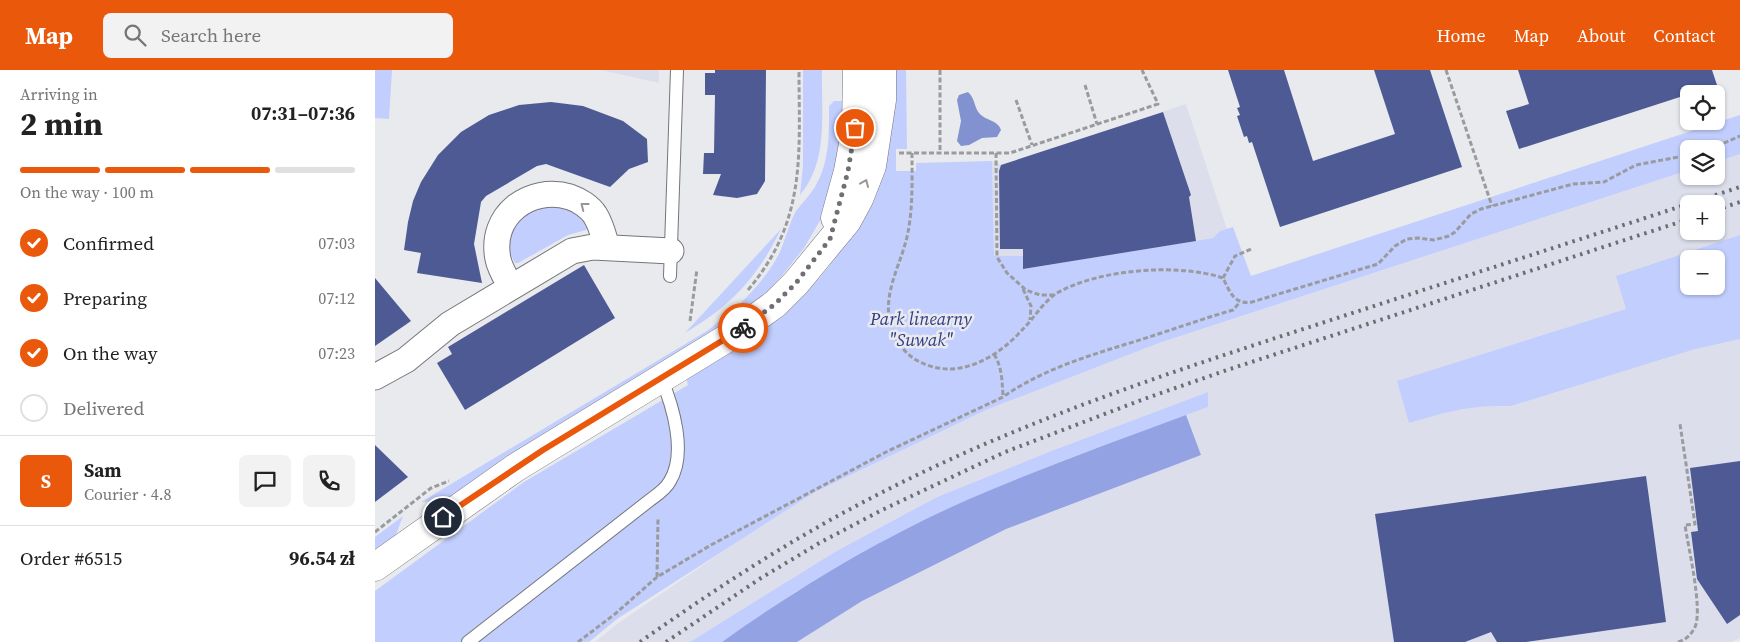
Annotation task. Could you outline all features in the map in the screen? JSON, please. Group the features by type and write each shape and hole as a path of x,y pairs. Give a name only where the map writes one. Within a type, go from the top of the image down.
{"street":[{"path":"830,239 848,171 855,128 857,70"},
{"path":"375,566 515,468 729,337 775,304 796,283 847,220 872,166 882,100 882,70"},
{"path":"511,287 500,267 498,257 499,232 503,222 515,207 526,199 548,193 561,194 583,204 595,214 607,247"},
{"path":"375,377 406,360 450,324 572,252 584,248 607,247 671,250"}],"lane":[{"path":"670,276 677,70"},
{"path":"468,642 664,488 670,481 676,466 676,430 673,411 661,378"}],"path":[{"path":"743,295 756,280 777,248 789,218 796,189 799,155 799,70"},
{"path":"940,70 940,153"},
{"path":"896,153 1010,152 1158,104 1142,70"},
{"path":"1446,70 1491,206"},
{"path":"1085,85 1097,124"},
{"path":"1017,100 1031,145"},
{"path":"1725,142 1740,136"},
{"path":"911,153 908,232 889,297 888,315 891,328 907,354 937,368 962,368 983,361 1005,346 1057,294"},
{"path":"996,153 997,256 1004,269 1027,294 1031,306 1031,316 1027,325"},
{"path":"1223,278 1230,294 1240,302 1252,302 1378,264 1392,249 1402,242 1414,238 1434,240 1449,236 1471,214 1491,206 1573,184 1599,183 1609,180 1626,168 1680,156"},
{"path":"1223,278 1235,256 1251,249"},
{"path":"690,321 697,269"},
{"path":"1021,286 1040,295 1048,296 1097,278 1142,270 1180,270 1223,278"},
{"path":"578,642 615,614 657,577 711,545 886,452 1003,396 1043,373 1101,352 1233,310 1240,302"},
{"path":"994,354 999,363 1003,396"},
{"path":"1679,642 1688,638 1696,625 1698,610 1685,525 1695,524 1681,424"},
{"path":"375,532 431,488 456,477"},
{"path":"657,577 658,512 664,488"}],"shaded area":[{"path":"600,70 659,70 659,83"},
{"path":"968,92 979,113 995,122 1001,130 997,137 982,138 969,145 961,146 957,141 961,121 957,100 959,95"},
{"path":"1186,104 1227,229 1213,238 1023,269 1023,256 994,256 992,161 1002,165"},
{"path":"1740,154 1740,638 1732,642 722,642 1062,461 1208,407 1208,392 1054,450 937,497 690,642 595,642 617,624 725,550 815,492 986,410 1159,343 1680,173 1680,185 1725,185 1725,159"},
{"path":"1186,415 1201,455 1006,529 862,601 797,642 722,642 811,583 903,530 1021,477"}],"green space":[{"path":"375,70 392,70 389,119 375,118"},
{"path":"803,70 822,70 822,119 816,167 800,195 803,165"},
{"name":"Park linearny \"Suwak\"","path":"889,70 906,70 907,149 896,149 896,171 916,171 916,163 992,161 994,256 1023,256 1023,269 1213,238 1220,231 1233,227 1251,276 1694,130 1725,130 1725,120 1740,115 1740,154 1725,159 1725,140 1680,140 1680,173 1159,343 986,410 815,492 617,619 589,642 375,642 375,591 524,482 688,385 686,377 760,331 801,298 820,278 838,255 855,228"},
{"path":"834,101 843,101 843,144 826,209 804,248 768,291 734,319 487,472 444,501 421,502 707,331 747,296 772,266 779,254 796,211 813,190 820,177 828,148 829,106"},
{"path":"560,204 580,215 588,227 586,230 568,235 515,263 509,248 509,241 518,223 528,210"},
{"path":"781,229 762,262 741,289 716,312 685,333"},
{"path":"1740,235 1740,339 1695,349 1511,406 1460,410 1409,423 1397,381 1626,309 1616,276 1680,255 1680,295 1725,295 1725,250 1695,250"},
{"path":"1208,392 1208,407 1062,461 966,501 797,591 722,642 690,642 835,552 937,497 1054,450"},
{"path":"403,516 395,537 375,552 375,537"}],"building":[{"path":"715,70 766,70 765,181 757,194 737,198 713,195 721,174 703,174 704,153 714,153 715,95 705,95 705,73 715,73"},
{"path":"1228,70 1284,70 1313,161 1395,134 1374,70 1430,70 1462,167 1280,227 1252,142 1249,143 1247,136 1244,137 1237,116 1240,115 1237,108 1240,107"},
{"path":"1518,70 1712,70 1717,85 1680,85 1680,97 1519,149 1506,111 1529,104"},
{"path":"551,102 583,106 623,121 647,139 648,162 629,169 610,187 546,164 537,166 486,196 481,202 474,244 482,283 417,273 421,253 404,250 408,222 413,201 421,182 438,155 461,132 489,115 519,105"},
{"path":"1163,112 1191,195 1189,197 1196,241 1023,269 1023,249 1000,249 999,171 1001,165"},
{"path":"584,265 615,318 465,410 437,363 452,354 448,347"},
{"path":"375,278 411,321 375,346"},
{"path":"375,445 408,477 375,502"},
{"path":"1740,461 1740,615 1727,624 1697,579 1691,532 1698,531 1690,468"},
{"path":"1646,476 1666,622 1526,642 1497,642 1491,632 1465,642 1394,642 1375,514"}],"railway":[{"path":"640,642 726,584 814,529 929,469 985,444 1098,399 1213,359 1740,187"},
{"path":"1725,207 1740,202"},
{"path":"666,642 761,578 821,542 882,510 1005,452 1144,399 1227,370 1680,222"}],"way so far":[{"path":"743,328 775,304 796,283 830,239 848,171 855,128"}],"route":[{"path":"443,517 543,450 743,328"}]}
